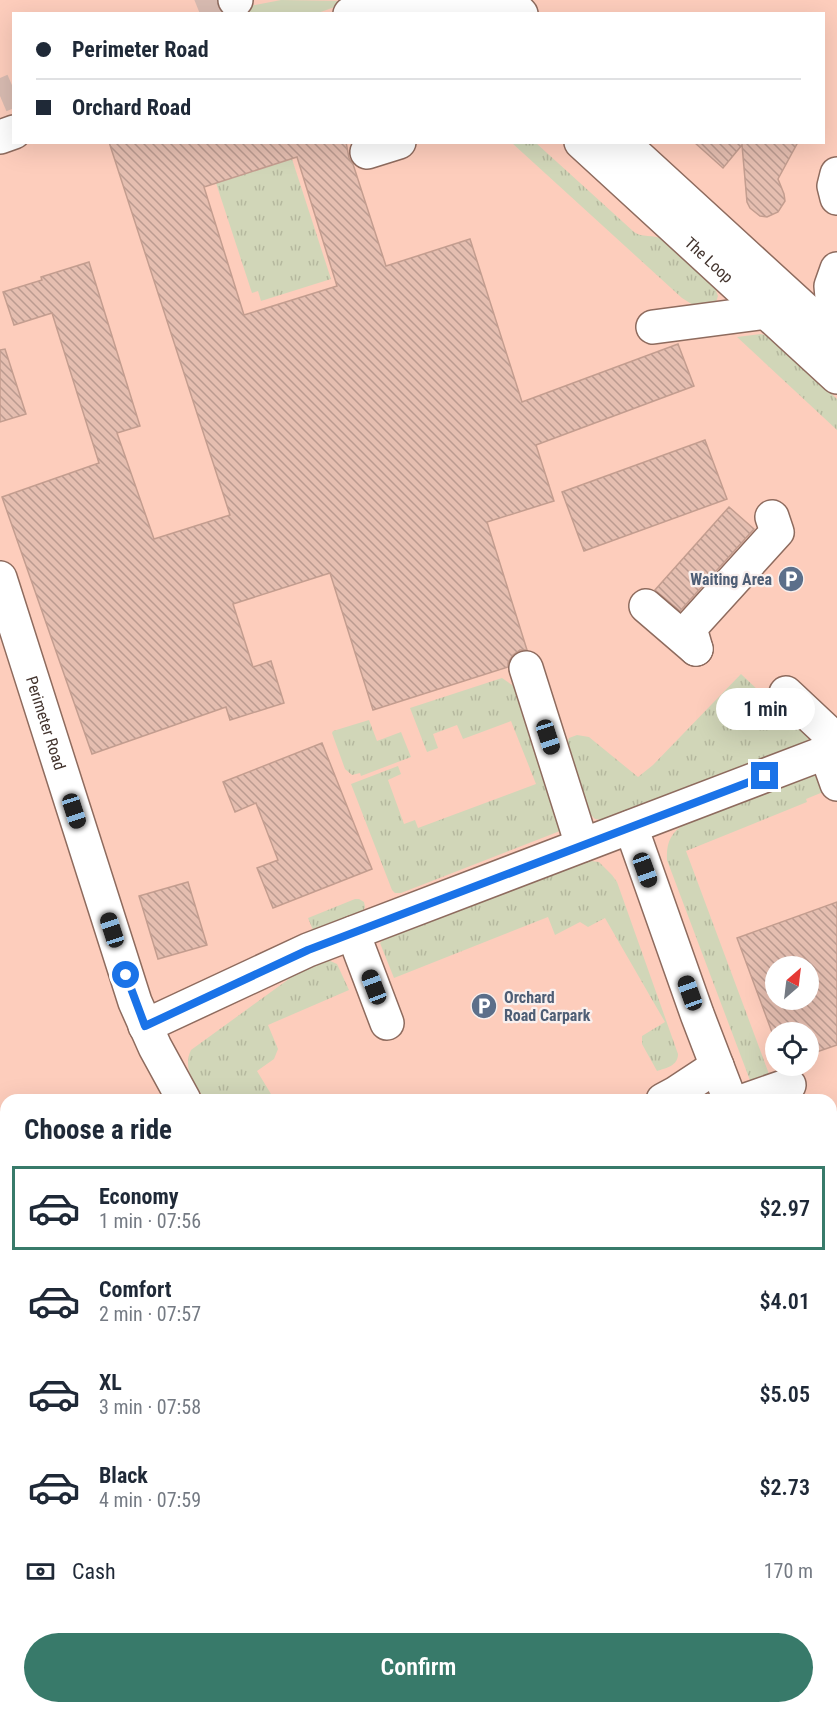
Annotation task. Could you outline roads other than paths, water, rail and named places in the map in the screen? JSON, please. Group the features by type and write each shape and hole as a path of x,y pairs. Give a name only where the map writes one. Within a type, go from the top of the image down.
{"street":[{"path":"468,0 481,12"},
{"path":"508,0 519,12"},
{"path":"355,12 371,5 409,5 440,12"},
{"path":"367,152 393,144"},
{"name":"The Loop","path":"584,144 837,377"},
{"name":"The Loop","path":"636,146 836,321"},
{"path":"837,174 834,186 837,198"},
{"path":"836,321 831,286 837,269"},
{"path":"653,327 766,312"},
{"path":"646,606 696,649 690,628 777,532 772,517"},
{"name":"Perimeter Road","path":"0,578 79,789 129,984 154,1047 181,1094"},
{"path":"526,668 582,845"},
{"path":"786,693 833,747 837,784"},
{"path":"145,1026 308,950 833,747"},
{"path":"630,827 728,1094"},
{"path":"353,933 387,1023"},
{"path":"674,1094 717,1066"},
{"path":"763,1094 789,1085"}],"tunnel":[{"path":"205,12 235,0"},
{"path":"0,96 12,91"}],"place":[{"name":"Waiting Area","path":"791,579"},
{"name":"Orchard Road Carpark","path":"484,1006"}]}
